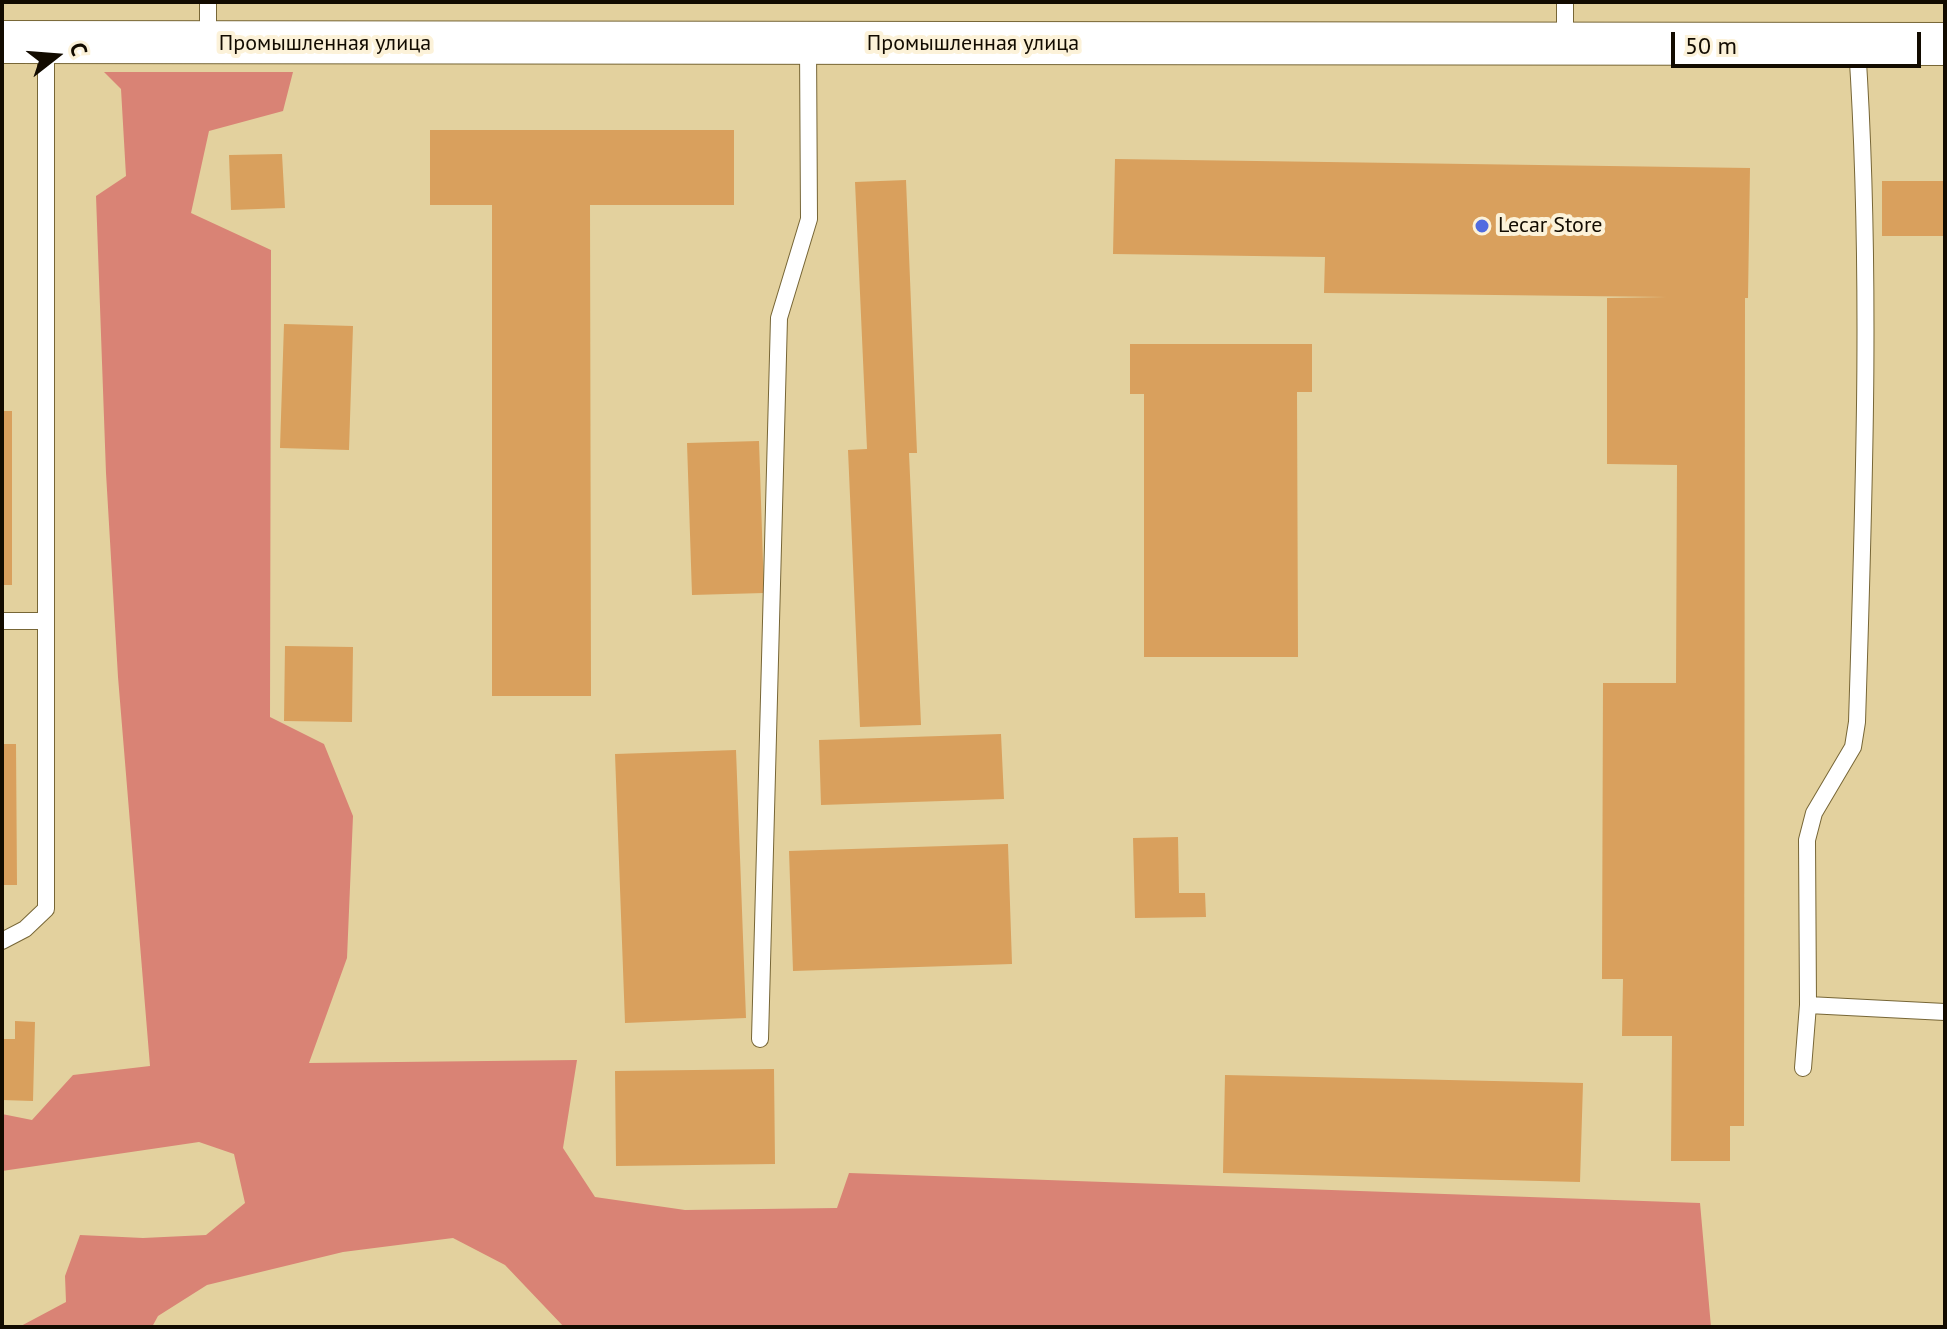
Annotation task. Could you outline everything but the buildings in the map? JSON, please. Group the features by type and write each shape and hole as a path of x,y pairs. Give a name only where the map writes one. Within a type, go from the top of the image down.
{"main road":[{"name":"Промышленная улица","path":"2,42 1945,44"}],"lane":[{"path":"208,2 208,43"},
{"path":"1565,2 1565,44"},
{"path":"2,941 25,929 46,909 46,43"},
{"path":"760,1039 779,318 809,219 808,44"},
{"path":"1803,1068 1808,1005 1807,840 1814,813 1853,747 1857,722 1865,387 1864,155 1857,44"},
{"path":"2,621 46,621"},
{"path":"1808,1005 1945,1012"}],"shaded area":[{"path":"104,72 293,72 283,111 209,131 191,213 271,250 270,717 324,744 353,816 347,958 309,1063 577,1060 563,1148 595,1197 685,1210 837,1208 849,1173 1700,1203 1711,1327 564,1327 505,1265 453,1238 343,1252 207,1285 158,1316 152,1327 19,1327 66,1302 65,1276 80,1235 143,1238 206,1235 245,1203 234,1154 199,1142 2,1171 2,1114 32,1120 73,1075 150,1066 118,677 106,473 96,196 126,176 121,89"}],"place":[{"name":"Lecar Store","path":"1482,226"}]}
